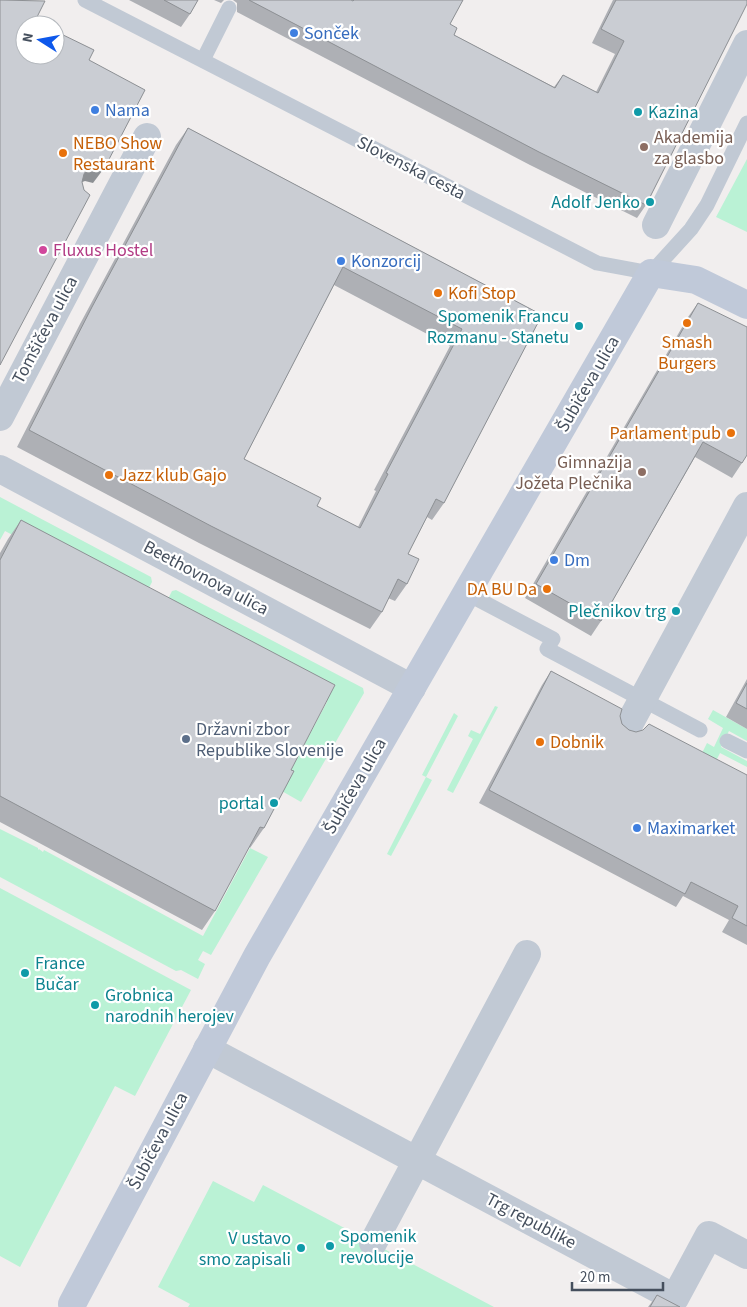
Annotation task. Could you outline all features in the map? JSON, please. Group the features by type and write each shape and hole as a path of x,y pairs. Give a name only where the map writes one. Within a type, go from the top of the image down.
{"street":[{"path":"656,225 747,44"},
{"name":"Tomšičeva ulica","path":"0,416 97,203 147,137"},
{"name":"Slovenska cesta","path":"651,273 696,280 747,306"},
{"name":"Šubičeva ulica","path":"72,1305 257,956 651,273"},
{"name":"Beethovnova ulica","path":"0,469 412,688"},
{"path":"626,730 747,506"},
{"path":"373,1243 527,954"},
{"name":"Trg republike","path":"207,1049 675,1298 709,1235 747,1255"}],"lane":[{"name":"Slovenska cesta","path":"85,0 597,263 651,273"},
{"path":"203,60 229,8"},
{"path":"651,273 691,229 707,205 747,123"},
{"path":"466,593 553,639 547,649 700,730"},
{"path":"727,741 747,752"}],"green space":[{"path":"747,159 747,232 716,217"},
{"path":"0,497 151,577 152,582 141,603 5,531 0,540"},
{"path":"176,590 363,688 364,693 301,802 280,790 327,702 164,616 162,611 172,591"},
{"path":"495,706 498,707 453,793 447,790 473,739 468,736 471,730 480,734"},
{"path":"713,710 747,729 747,741 729,731 721,747 747,761 747,767 720,753 715,763 701,755 707,743 714,747 723,728 708,719"},
{"path":"454,713 458,716 426,777 422,775"},
{"path":"426,777 432,780 391,856 387,854"},
{"path":"0,829 38,848 38,850 43,852 44,850 203,936 250,848 268,857 211,955 203,951 198,960 205,964 198,979 181,970 176,971 0,877"},
{"path":"0,888 191,990 135,1096 115,1086 20,1267 0,1256"},
{"path":"213,1181 254,1202 263,1185 494,1307 188,1307 190,1304 158,1287"}],"building":[{"path":"0,0 45,1 38,15 15,15 15,65 65,65 65,36 94,50 89,60 145,90 105,167 96,166 88,168 84,174 82,182 84,190 90,195 0,365"},
{"path":"164,0 198,0 190,14"},
{"path":"249,0 463,0 450,24 457,28 454,35 555,88 563,75 598,93 624,41 601,29 616,0 747,0 747,4 646,205 539,152"},
{"path":"188,128 542,315 444,503 436,499 408,554 419,559 407,584 398,579 382,612 211,526 29,430 92,307","holes":["343,267 462,329 386,473 388,474 360,528 317,506 321,498 244,459"]},
{"name":"Gimnazija Jožeta Plečnika","path":"698,303 747,327 747,455 742,463 703,442 601,621 536,584"},
{"name":"Državni zbor Republike Slovenije","path":"21,520 335,685 291,770 294,771 264,828 260,827 215,911 0,796 0,560"},
{"name":"Maximarket","path":"551,671 622,709 620,716 622,724 629,730 636,732 643,730 649,724 747,775 747,926 732,918 738,906 691,882 685,894 489,790"},
{"path":"747,683 747,709 736,703"},
{"path":"657,1295 680,1307 650,1307"}],"place":[{"name":"Sonček","path":"294,33"},
{"name":"Nama","path":"95,110"},
{"name":"Kazina","path":"638,112"},
{"name":"Akademija za glasbo","path":"644,147"},
{"name":"NEBO Show Restaurant","path":"63,153"},
{"name":"Adolf Jenko","path":"650,202"},
{"name":"Fluxus Hostel","path":"43,250"},
{"name":"Konzorcij","path":"341,261"},
{"name":"Kofi Stop","path":"438,293"},
{"name":"Smash Burgers","path":"687,323"},
{"name":"Spomenik Francu Rozmanu - Stanetu","path":"579,326"},
{"name":"Parlament pub","path":"731,433"},
{"name":"Gimnazija Jožeta Plečnika","path":"642,472"},
{"name":"Jazz klub Gajo","path":"109,475"},
{"name":"Dm","path":"554,560"},
{"name":"DA BU Da","path":"547,589"},
{"name":"Plečnikov trg","path":"676,611"},
{"name":"Državni zbor Republike Slovenije","path":"186,739"},
{"name":"Dobnik","path":"540,742"},
{"name":"portal","path":"274,803"},
{"name":"Maximarket","path":"637,828"},
{"name":"France Bučar","path":"25,973"},
{"name":"Grobnica narodnih herojev","path":"95,1005"},
{"name":"Spomenik revolucije","path":"330,1246"},
{"name":"V ustavo smo zapisali","path":"301,1248"}]}
